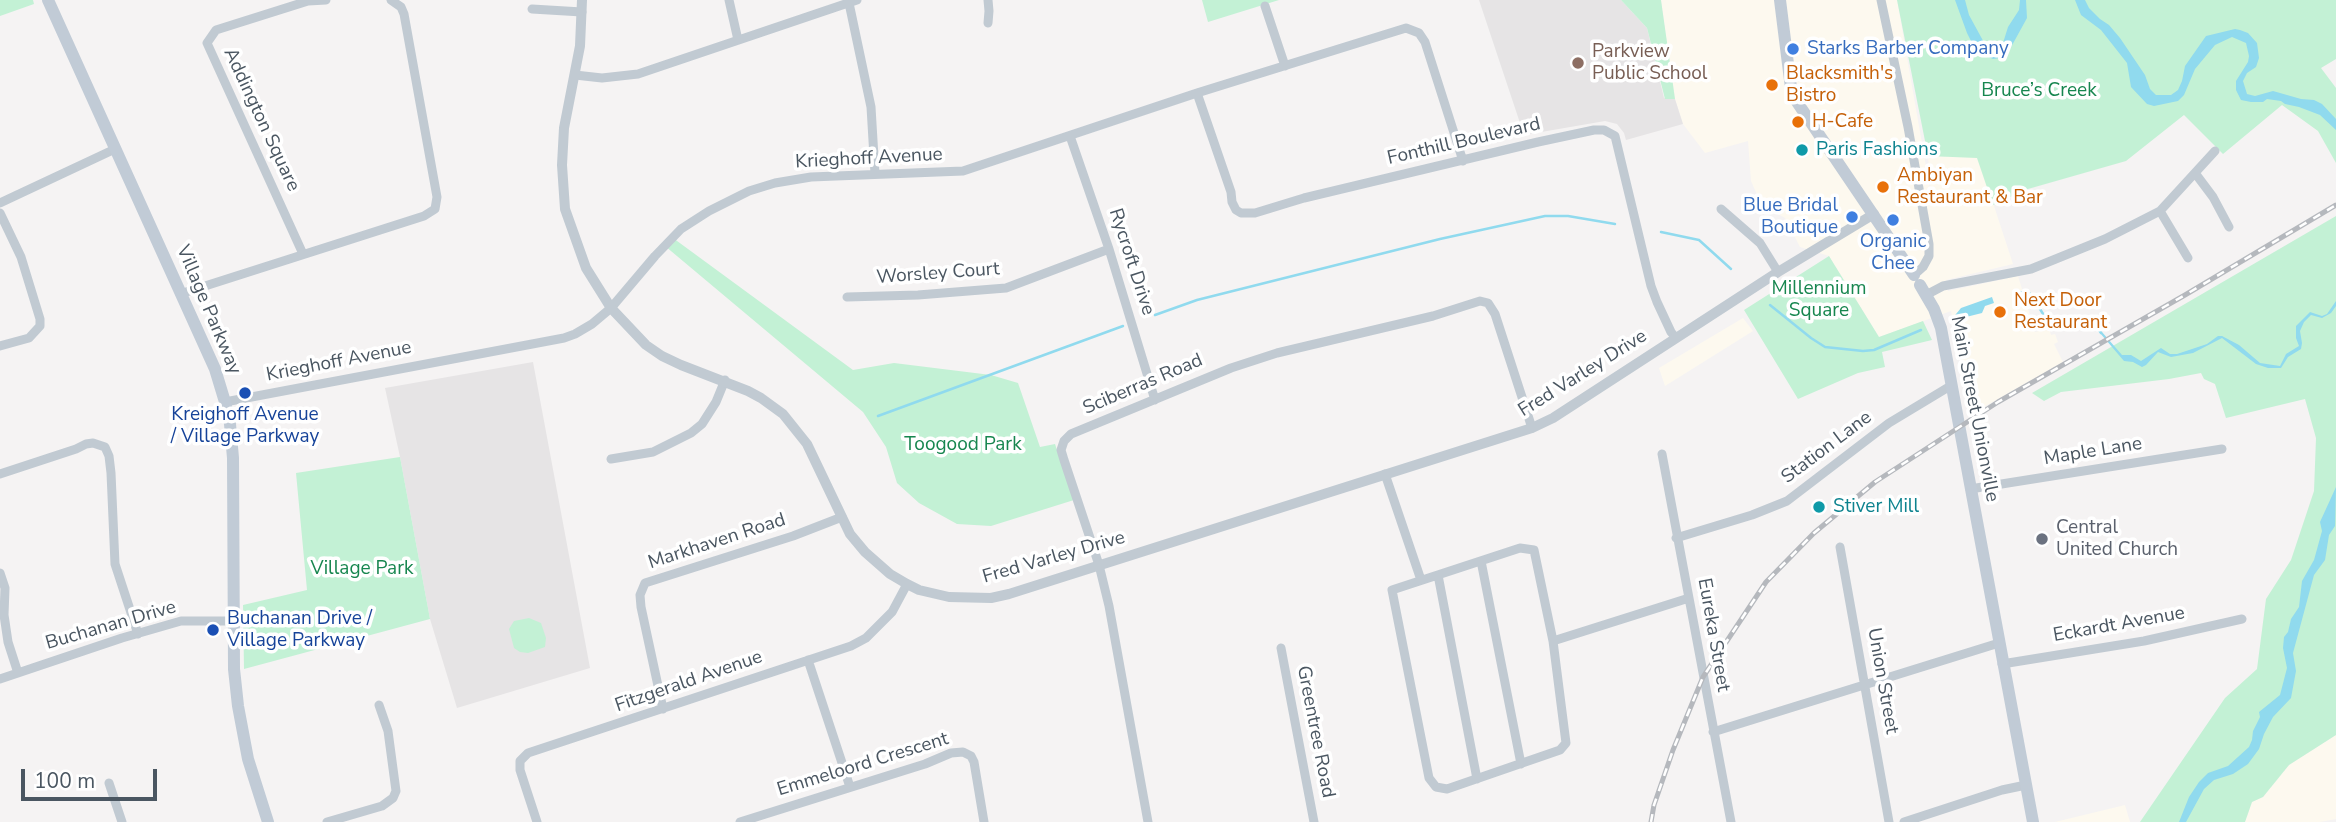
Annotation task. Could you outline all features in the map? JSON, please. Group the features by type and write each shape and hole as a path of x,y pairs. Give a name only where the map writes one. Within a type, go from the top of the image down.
{"main road":[{"name":"Village Parkway","path":"48,0 215,369 225,402 233,458 234,669 241,733 268,822"},
{"name":"Main Street Unionville","path":"1780,0 1791,88 1797,103 1874,214 1938,318 2033,822"}],"street":[{"name":"Addington Square","path":"303,254 207,43 216,30 308,1 326,0"},
{"path":"180,294 424,216 435,209 437,197 404,14 401,7 391,0"},
{"name":"Fred Varley Drive","path":"582,0 580,46 570,89 562,149 565,209 586,268 611,308 637,336 662,356 725,380 761,398 783,414 807,444 850,534 865,552 906,584 949,597 991,598 1048,583 1532,428 1553,418 1675,337 1874,214"},
{"path":"729,0 738,40"},
{"path":"988,0 988,23"},
{"path":"1881,0 1929,243 1920,285 1943,286 2031,269 2105,239 2160,211 2215,150"},
{"path":"575,75 602,78 638,74 853,1 871,107 875,174"},
{"path":"1265,6 1285,66"},
{"path":"532,9 582,12"},
{"name":"Krieghoff Avenue","path":"225,402 564,338 583,330 611,308 681,229 734,197 775,183 811,177 963,171 1401,29 1412,29 1425,42 1463,160"},
{"name":"Fonthill Boulevard","path":"1197,93 1231,192 1232,202 1241,213 1255,214 1304,198 1594,130 1604,130 1615,136 1651,286 1675,337"},
{"name":"Rycroft Drive","path":"1070,136 1109,249 1155,400"},
{"path":"0,202 115,149"},
{"path":"2195,173 2230,227"},
{"path":"1721,209 1760,243 1778,272"},
{"path":"2160,211 2188,258"},
{"path":"0,213 21,257 40,326 29,338 0,346"},
{"name":"Worsley Court","path":"847,297 1006,288 1109,249"},
{"name":"Sciberras Road","path":"1148,822 1109,606 1061,450 1064,441 1071,434 1231,368 1264,357 1433,316 1480,301 1488,303 1495,314 1532,428"},
{"path":"611,459 653,452 691,433 702,424 716,402 725,380"},
{"name":"Station Lane","path":"1676,538 1752,515 1787,501 1889,424 1952,385"},
{"path":"0,474 86,444 105,447 111,473 115,564 138,634"},
{"name":"Maple Lane","path":"1970,489 2221,449"},
{"name":"Eureka Street","path":"1662,454 1731,822"},
{"path":"1385,474 1421,580"},
{"name":"Markhaven Road","path":"663,709 641,607 641,588 645,583 793,537 842,517"},
{"name":"Union Street","path":"1840,547 1889,822"},
{"path":"1520,548 1534,550 1553,641 1566,743 1560,750 1447,789 1436,787 1429,778 1392,590 1438,575 1520,548"},
{"path":"1481,561 1521,764"},
{"path":"0,573 5,587 4,615 8,642 18,673"},
{"path":"1438,575 1477,779"},
{"name":"Fitzgerald Avenue","path":"537,822 520,770 523,757 535,750 834,652 866,638 892,612 906,584"},
{"path":"1553,641 1689,598"},
{"name":"Eckardt Avenue","path":"2002,664 2144,640 2242,619"},
{"name":"Buchanan Drive","path":"0,679 181,621 234,621"},
{"path":"1713,732 1998,643"},
{"name":"Greentree Road","path":"1282,648 1314,822"},
{"path":"808,660 850,787"},
{"path":"327,822 382,806 393,798 396,791 388,731 379,705"},
{"name":"Emmeloord Crescent","path":"740,822 951,753 963,752 971,756 974,762 984,822"},
{"path":"109,783 122,822"},
{"path":"1904,822 2002,790 2026,785"}],"shaded area":[{"name":"Parkview Public School","path":"1479,0 1621,0 1647,28 1664,98 1675,99 1683,124 1626,140 1617,124 1605,121 1524,135"},
{"path":"1661,0 1897,0 1931,195 1928,156 1978,157 2013,264 1946,280 1948,291 2018,276 2035,332 2049,328 2051,335 2055,334 2058,342 2054,344 2063,362 1973,413 1951,311 1879,337 1829,256 1800,247 1785,218 1769,209 1759,199 1751,181 1748,141 1705,153 1683,124 1675,99"},
{"path":"1743,318 1753,331 1665,386 1659,368"},
{"path":"533,362 590,668 457,708 430,619 385,388"},
{"path":"2336,735 2336,819 2320,822 2245,822 2252,802 2263,797 2289,765"},
{"path":"2125,805 2130,822 2055,822"}],"green space":[{"path":"0,0 33,0 34,4 0,16"},
{"path":"1202,0 1279,0 1208,22"},
{"path":"1621,0 1661,0 1675,99 1665,99 1647,28"},
{"name":"Bruce’s Creek","path":"1897,0 2336,0 2336,59 2321,68 2336,88 2336,163 2318,131 2282,105 2223,154 2184,115 2126,161 2028,189 1993,205 1977,158 1928,156"},
{"path":"2336,216 2336,735 2289,765 2263,797 2252,802 2245,822 2140,822 2225,698 2257,669 2266,599 2291,560 2314,491 2316,438 2305,399 2226,418 2215,384 2204,379 2201,373 2061,392 2044,401 2032,393"},
{"name":"Toogood Park","path":"673,238 853,370 894,363 991,375 1018,383 1040,447 1055,444 1074,500 991,526 957,524 919,503 897,483 886,447 863,412 665,246"},
{"name":"Millennium Square","path":"1829,256 1879,337 1923,321 1932,340 1882,352 1885,367 1858,373 1798,399 1744,310"},
{"name":"Village Park","path":"400,457 430,619 244,669 243,605 307,590 296,473"},
{"path":"529,618 541,623 546,638 545,647 528,653 520,652 514,648 509,629 514,621"}],"water":[{"path":"1955,0 1965,0 1969,15 1987,48 1991,50 2003,43 2008,27 2019,10 2020,0 2026,0 2027,18 2010,49 2000,58 1993,59 1976,51"},
{"path":"2075,0 2085,0 2089,8 2109,25 2156,95 2171,95 2178,90 2185,66 2206,36 2235,29 2248,33 2257,43 2259,58 2256,67 2247,73 2243,81 2247,94 2255,96 2273,91 2314,100 2322,104 2336,119 2336,130 2320,115 2281,101 2241,100 2236,90 2236,81 2249,56 2246,43 2232,37 2215,45 2195,69 2184,95 2178,101 2154,106 2147,104 2131,87 2127,63 2101,30 2081,15"},
{"path":"1992,297 1994,303 1985,306 1982,313 1962,318 1957,324 1952,323 1951,320 1961,308"},
{"path":"2336,301 2331,313 2322,318 2311,315 2304,322 2300,331 2301,349 2288,357 2281,368 2256,364 2222,338 2193,353 2171,357 2158,352 2142,367 2124,361 2100,333 2102,332 2122,355 2131,355 2141,361 2161,348 2170,354 2177,354 2222,336 2239,345 2260,363 2280,366 2286,354 2299,346 2296,326 2310,312 2322,316 2327,314"},
{"path":"2336,487 2335,526 2329,535 2325,560 2314,575 2293,653 2296,671 2291,698 2273,717 2259,749 2248,764 2233,774 2214,780 2204,789 2186,822 2179,822 2189,797 2199,782 2208,773 2228,766 2249,747 2260,717 2259,712 2280,695 2287,668 2284,637 2299,607 2302,581 2314,560 2322,531 2320,522"}],"waterway":[{"path":"1155,315 1197,300 1440,239 1545,216 1568,216 1615,224"},
{"path":"1661,232 1699,240 1731,269"},
{"path":"2018,292 2029,293 2048,322 2087,324 2097,327 2101,333"},
{"path":"1770,305 1825,347 1874,350 1921,330"},
{"path":"878,416 1123,326"}],"railway":[{"path":"1651,822 1673,750 1703,677 1766,582 1814,533 1875,482 1998,402 2336,205"}],"place":[{"name":"Starks Barber Company","path":"1793,49"},
{"name":"Parkview Public School","path":"1578,63"},
{"name":"Blacksmith's Bistro","path":"1772,85"},
{"name":"H-Cafe","path":"1798,122"},
{"name":"Paris Fashions","path":"1802,150"},
{"name":"Ambiyan Restaurant & Bar","path":"1883,187"},
{"name":"Blue Bridal Boutique","path":"1852,217"},
{"name":"Organic Chee","path":"1893,220"},
{"name":"Next Door Restaurant","path":"2000,312"},
{"name":"Kreighoff Avenue / Village Parkway","path":"245,393"},
{"name":"Stiver Mill","path":"1819,507"},
{"name":"Central United Church","path":"2042,539"},
{"name":"Buchanan Drive / Village Parkway","path":"213,630"}]}
